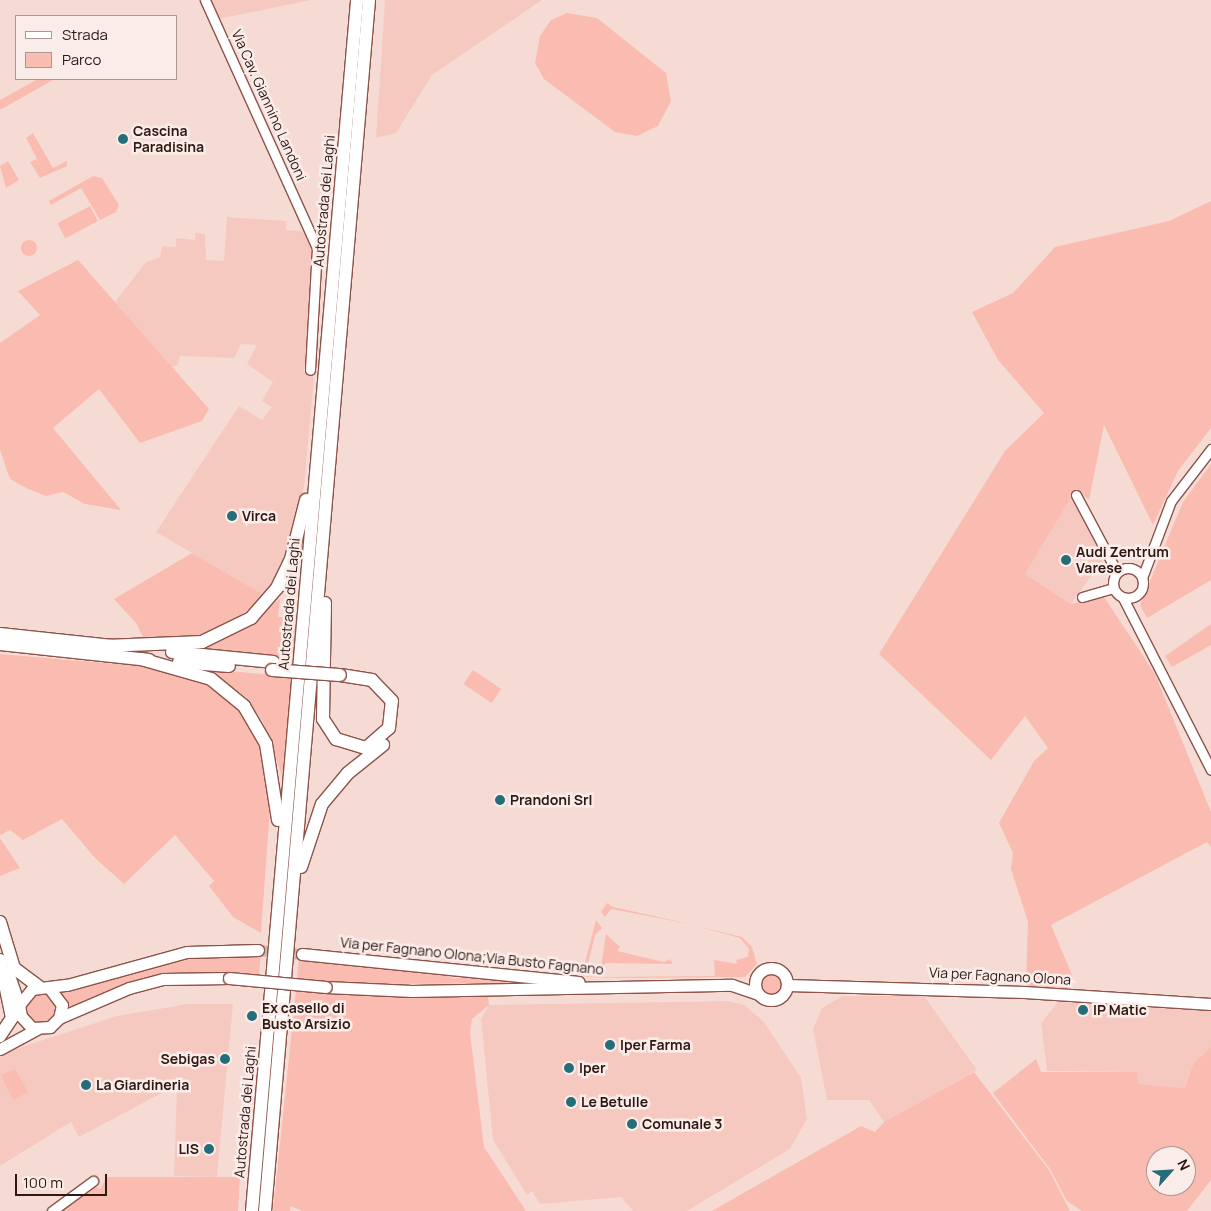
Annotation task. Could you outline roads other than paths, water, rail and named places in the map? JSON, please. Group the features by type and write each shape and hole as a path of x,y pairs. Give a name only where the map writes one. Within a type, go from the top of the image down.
{"highway":[{"name":"Autostrada dei Laghi","path":"252,1211 357,0"},
{"name":"Autostrada dei Laghi","path":"266,1211 368,0"},
{"path":"105,646 202,642 251,618 277,588 291,559 319,439"},
{"path":"322,539 326,572 322,719 336,739 366,748 389,728 392,700 372,680 340,671"},
{"path":"0,634 273,666"},
{"path":"0,644 141,659 340,671 386,680 398,698 399,720 388,741 348,772 322,804 310,830 291,917"},
{"path":"0,649 27,648"},
{"path":"141,659 211,679 244,706 260,731 277,799 277,916"},
{"path":"0,922 14,968 44,988"},
{"path":"0,952 20,1011"},
{"path":"0,960 12,1018 0,1036"}],"main road":[{"path":"0,1043 13,1036 26,993 187,952 258,950"},
{"name":"Via per Fagnano Olona;Via Busto Fagnano","path":"302,954 618,986"},
{"path":"618,986 732,984 758,975 769,968 778,969 788,985 777,999 732,984"},
{"path":"758,975 758,994"},
{"name":"Via per Fagnano Olona;Via Busto Fagnano","path":"59,1018 155,981 229,978 326,987 412,991 618,986"},
{"name":"Via per Fagnano Olona","path":"788,985 1024,992 1211,1004"},
{"path":"0,1049 37,1029 50,1027 59,1018 62,1005 44,988"},
{"path":"20,1011 37,1029"}],"street":[{"name":"Via Cav. Giannino Landoni","path":"205,0 317,248 310,370"},
{"path":"1135,617 1137,596 1148,557 1183,480 1211,449"},
{"path":"1076,495 1118,572 1113,588"},
{"path":"1118,572 1131,568 1148,557"},
{"path":"1131,568 1142,578"},
{"path":"1082,596 1113,588"},
{"path":"1113,588 1123,598 1135,617 1211,770"},
{"path":"1123,598 1137,596"},
{"path":"52,1211 93,1181"}],"tunnel":[{"path":"258,950 302,954"}],"place":[{"name":"Cascina Paradisina","path":"123,139"},
{"name":"Virca","path":"232,516"},
{"name":"Audi Zentrum Varese","path":"1066,560"},
{"name":"Prandoni Srl","path":"500,800"},
{"name":"IP Matic","path":"1083,1010"},
{"name":"Ex casello di Busto Arsizio","path":"252,1016"},
{"name":"Iper Farma","path":"610,1045"},
{"name":"Sebigas","path":"225,1059"},
{"name":"Iper","path":"569,1068"},
{"name":"La Giardineria","path":"86,1085"},
{"name":"Le Betulle","path":"571,1102"},
{"name":"Comunale 3","path":"632,1124"},
{"name":"LIS","path":"209,1149"}]}
